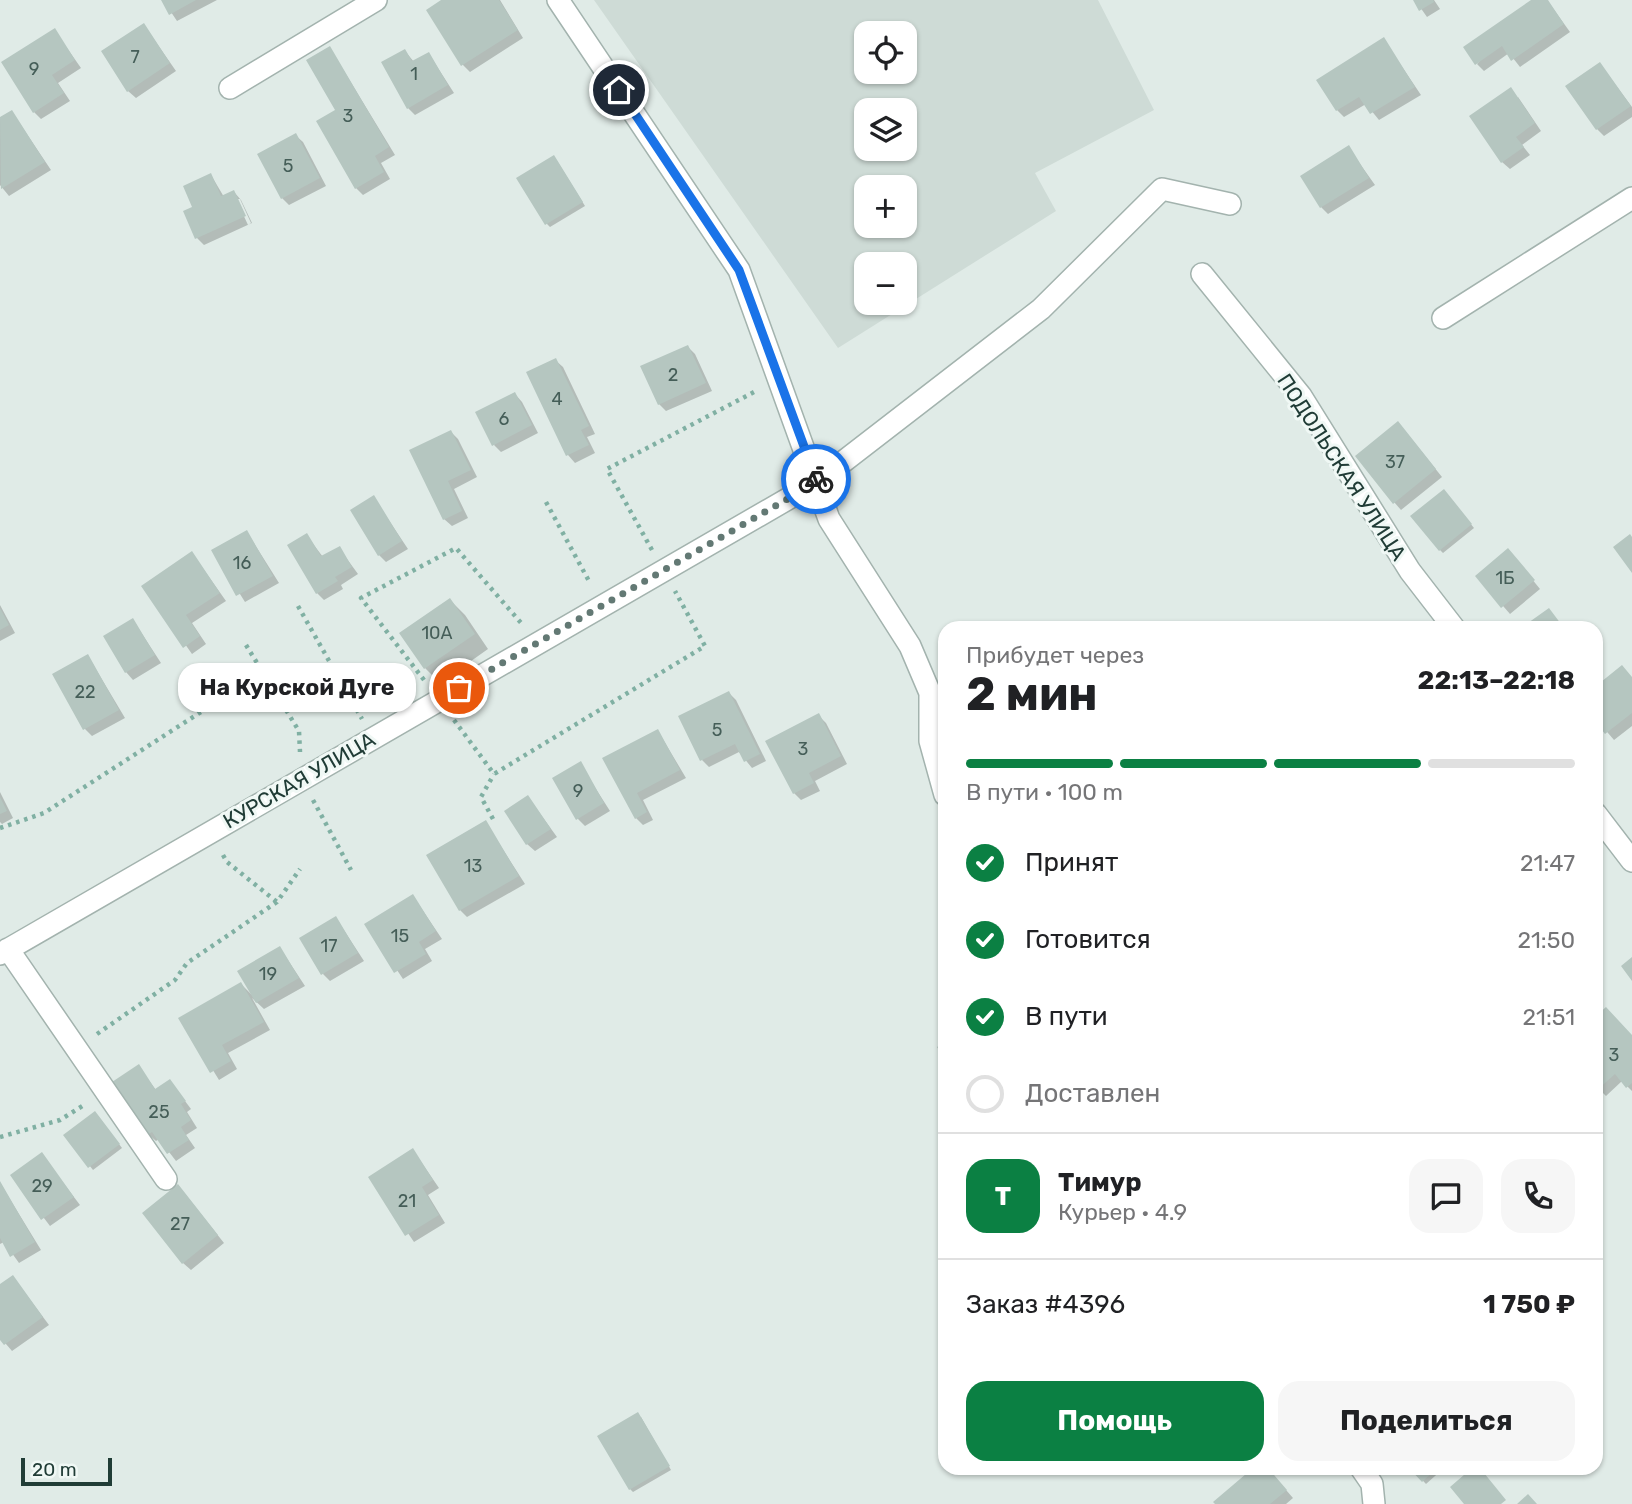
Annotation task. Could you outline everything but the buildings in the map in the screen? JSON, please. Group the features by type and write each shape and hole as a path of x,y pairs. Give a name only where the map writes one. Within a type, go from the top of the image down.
{"street":[{"path":"230,88 376,0"},
{"path":"558,0 739,270 829,519 910,646 930,693 930,741 938,770"},
{"name":"КУРСКАЯ УЛИЦА","path":"4,951 817,482 1041,309 1162,189 1230,204"},
{"path":"1443,318 1632,198"},
{"name":"ПОДОЛЬСКАЯ УЛИЦА","path":"1202,274 1301,396 1410,571 1449,621"},
{"path":"1603,823 1632,861"},
{"path":"4,951 166,1179"},
{"path":"1366,1475 1372,1484 1374,1504"}],"path":[{"path":"546,502 603,606"},
{"path":"439,700 362,598 456,548 538,643"},
{"path":"298,606 373,738"},
{"path":"0,828 44,813 263,672"},
{"path":"493,819 481,797 494,774"},
{"path":"209,833 227,862 277,902"},
{"path":"76,1049 174,980 187,963 277,902 300,869"},
{"path":"0,1137 60,1121 106,1091"}],"shaded area":[{"path":"594,0 1098,0 1154,110 1035,173 1056,211 917,298 917,252 854,252 854,315 891,315 838,348"}],"way so far":[{"path":"459,688 817,482 816,479"}],"place":[{"name":"На Курской Дуге","path":"459,688"}],"route":[{"path":"619,90 739,270 816,479"}]}
